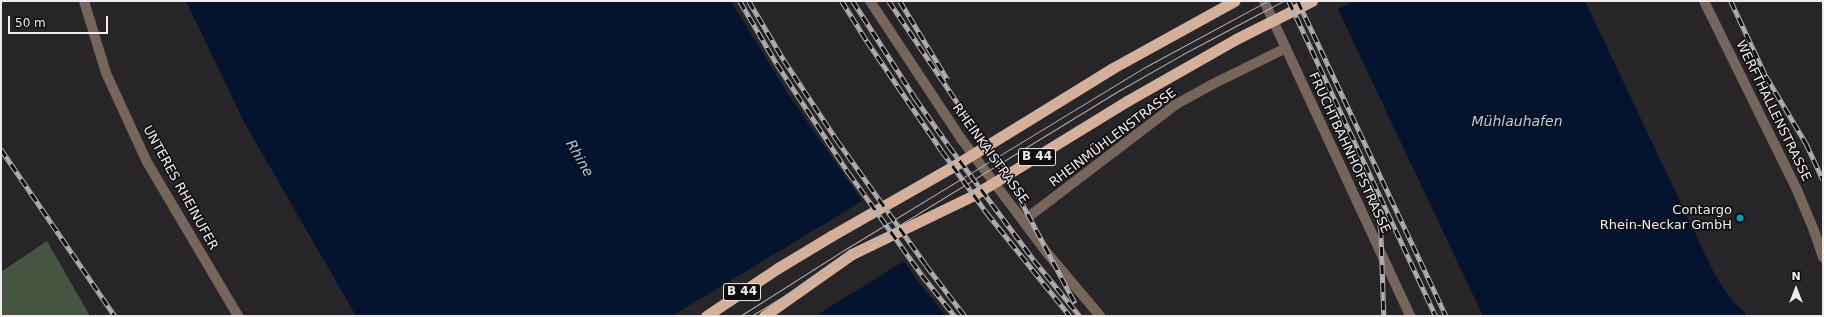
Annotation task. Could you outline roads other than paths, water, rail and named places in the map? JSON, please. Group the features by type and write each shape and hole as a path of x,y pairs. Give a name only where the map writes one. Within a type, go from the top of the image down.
{"highway":[{"name":"B 44","path":"706,316 778,268 831,236 952,167 1111,69 1234,1"},
{"name":"B 44","path":"764,316 852,254 972,196 1148,90 1236,40 1312,1"}],"street":[{"name":"UNTERES RHEINUFER","path":"84,1 106,73 147,162 238,316"},
{"name":"RHEINKAISTRASSE","path":"870,1 962,140 1023,222 1100,316"},
{"name":"FRUCHTBAHNHOFSTRASSE","path":"1264,1 1410,316"},
{"name":"WERFTHALLENSTRASSE","path":"1704,1 1797,190 1823,257"},
{"name":"RHEINMÜHLENSTRASSE","path":"1023,222 1175,106 1209,86 1286,48"}],"water":[{"name":"Rhine","path":"186,1 731,1 788,94 917,280 946,316 356,316 244,122"},
{"name":"Mühlauhafen","path":"1334,1 1585,1 1715,275 1731,300 1748,316 1483,316"}],"tram line":[{"path":"740,316 844,250 1147,66 1267,1"},
{"path":"751,316 1120,90 1183,54 1283,1"}],"railway":[{"path":"740,1 777,64 849,173 922,275 955,316"},
{"path":"749,1 784,60 837,140 926,265 965,316"},
{"path":"842,1 867,41 942,151 987,213 1070,316"},
{"path":"853,1 916,99 949,146 1034,260 1080,316"},
{"path":"889,1 1011,182 1075,303"},
{"path":"900,1 948,80"},
{"path":"1289,1 1436,316"},
{"path":"1298,1 1446,316"},
{"path":"1731,1 1766,76 1806,143 1823,179"},
{"path":"1,149 115,316"},
{"path":"1372,190 1381,229 1384,316"}],"place":[{"name":"Contargo Rhein-Neckar GmbH","path":"1740,218"}]}
